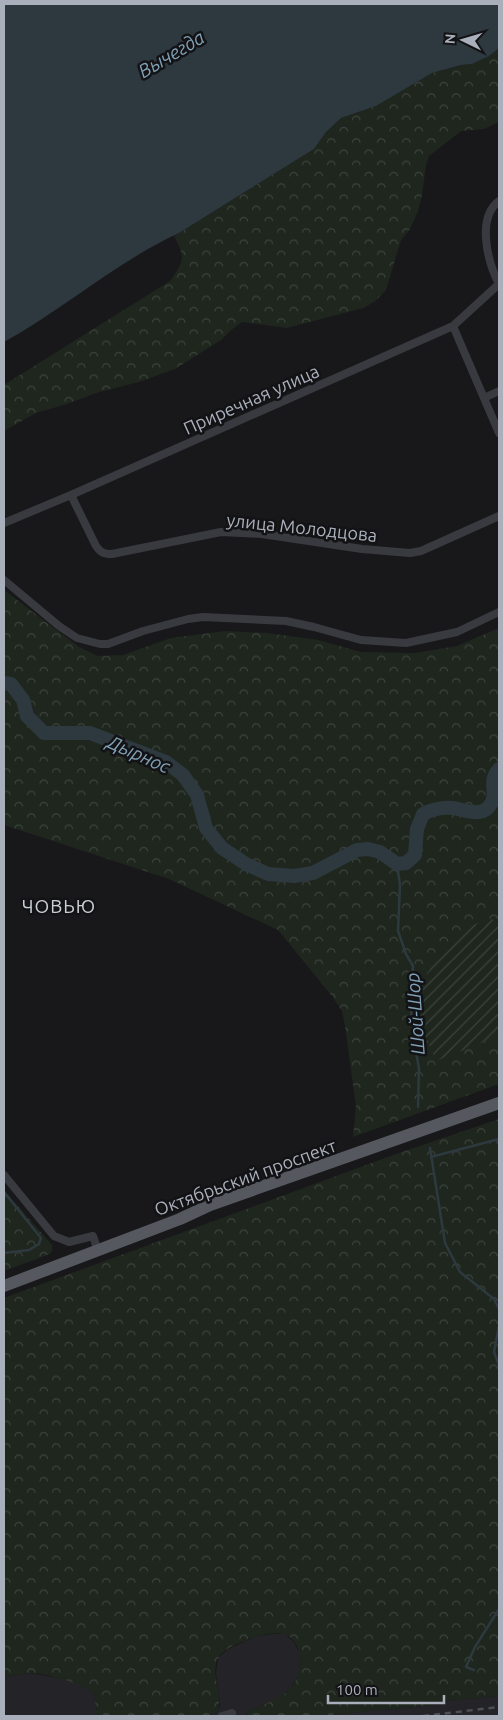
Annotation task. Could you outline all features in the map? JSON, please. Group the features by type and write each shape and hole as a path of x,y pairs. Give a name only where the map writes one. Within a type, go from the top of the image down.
{"main road":[{"name":"Октябрьский проспект","path":"4,1286 98,1251 210,1205 499,1103"}],"street":[{"name":"Приречная улица","path":"4,523 453,326 499,284 491,268 486,234 490,210 499,201"},
{"path":"453,326 499,432"},
{"path":"484,398 499,390"},
{"name":"улица Молодцова","path":"71,495 96,546 100,552 105,554 221,532 262,534 362,549 410,553 420,551 499,516"},
{"path":"4,580 76,638 100,644 108,644 143,630 203,617 286,621 361,640 406,643 457,632 499,612"},
{"path":"4,1175 54,1236 68,1242 93,1236 98,1251"},
{"path":"222,1716 232,1713"}],"shaded area":[{"path":"285,1634 294,1642 300,1654 299,1674 290,1689 277,1699 248,1711 246,1716 207,1716 217,1713 220,1705 216,1673 218,1658 227,1650 257,1636"},
{"path":"28,1673 60,1678 79,1684 93,1692 98,1716 4,1716 4,1681 7,1677"},
{"path":"499,1696 499,1716 320,1716 435,1705 448,1701"}],"green space":[{"path":"499,48 499,122 484,129 461,131 429,156 418,211 410,229 401,240 386,290 374,302 363,308 287,328 242,322 221,340 175,369 139,382 99,392 36,413 4,431 4,385 170,281 181,264 182,259 174,236 314,149 326,132 341,118 376,106 432,73 472,64 489,56"},
{"path":"4,590 79,647 98,656 123,655 171,638 226,631 267,633 318,640 361,652 415,653 457,646 499,628 499,1084 353,1137 356,1106 342,1011 278,930 169,879 4,825"},
{"path":"492,919 499,924 499,1036 436,1061 424,1032 419,1009 420,993 426,977 435,960 455,936 470,926"},
{"path":"499,1119 499,1696 448,1701 435,1705 320,1716 246,1716 248,1711 285,1694 294,1684 297,1677 300,1659 296,1643 283,1634 278,1633 262,1635 247,1640 221,1654 217,1660 215,1673 219,1706 217,1713 207,1716 98,1716 93,1692 70,1682 53,1676 27,1673 7,1677 4,1681 4,1298 396,1154"},
{"path":"4,1190 52,1245 52,1250 50,1254 4,1271"}],"water":[{"name":"Вычегда","path":"4,4 499,4 499,48 489,56 472,64 432,73 376,106 341,118 326,132 314,149 179,233 134,258 4,342"}],"waterway":[{"name":"Дырнос","path":"4,683 11,684 23,700 27,716 44,733 90,733 166,762 183,775 197,795 206,828 222,848 246,864 268,874 294,876 313,873 357,850 368,849 380,852 397,864 406,863 415,855 417,829 423,814 445,808 474,812 484,810 492,802 494,794 493,782 499,769"},
{"name":"Шой-Шор","path":"397,864 400,885 398,931 406,954 413,966 411,1008 419,1069 418,1107"},
{"path":"431,1157 499,1139"},
{"name":"Шой-Шор","path":"430,1148 445,1243 460,1272 494,1299 499,1309"},
{"path":"4,1192 41,1238 39,1244 29,1250 4,1253"},
{"name":"Шой-Шор","path":"499,1326 494,1352 499,1365"},
{"name":"Шой-Шор","path":"474,1670 466,1667 475,1647 499,1609"}],"railway":[{"path":"423,1716 499,1707"}],"district":[{"name":"ЧОВЬЮ","path":"59,906"}]}
